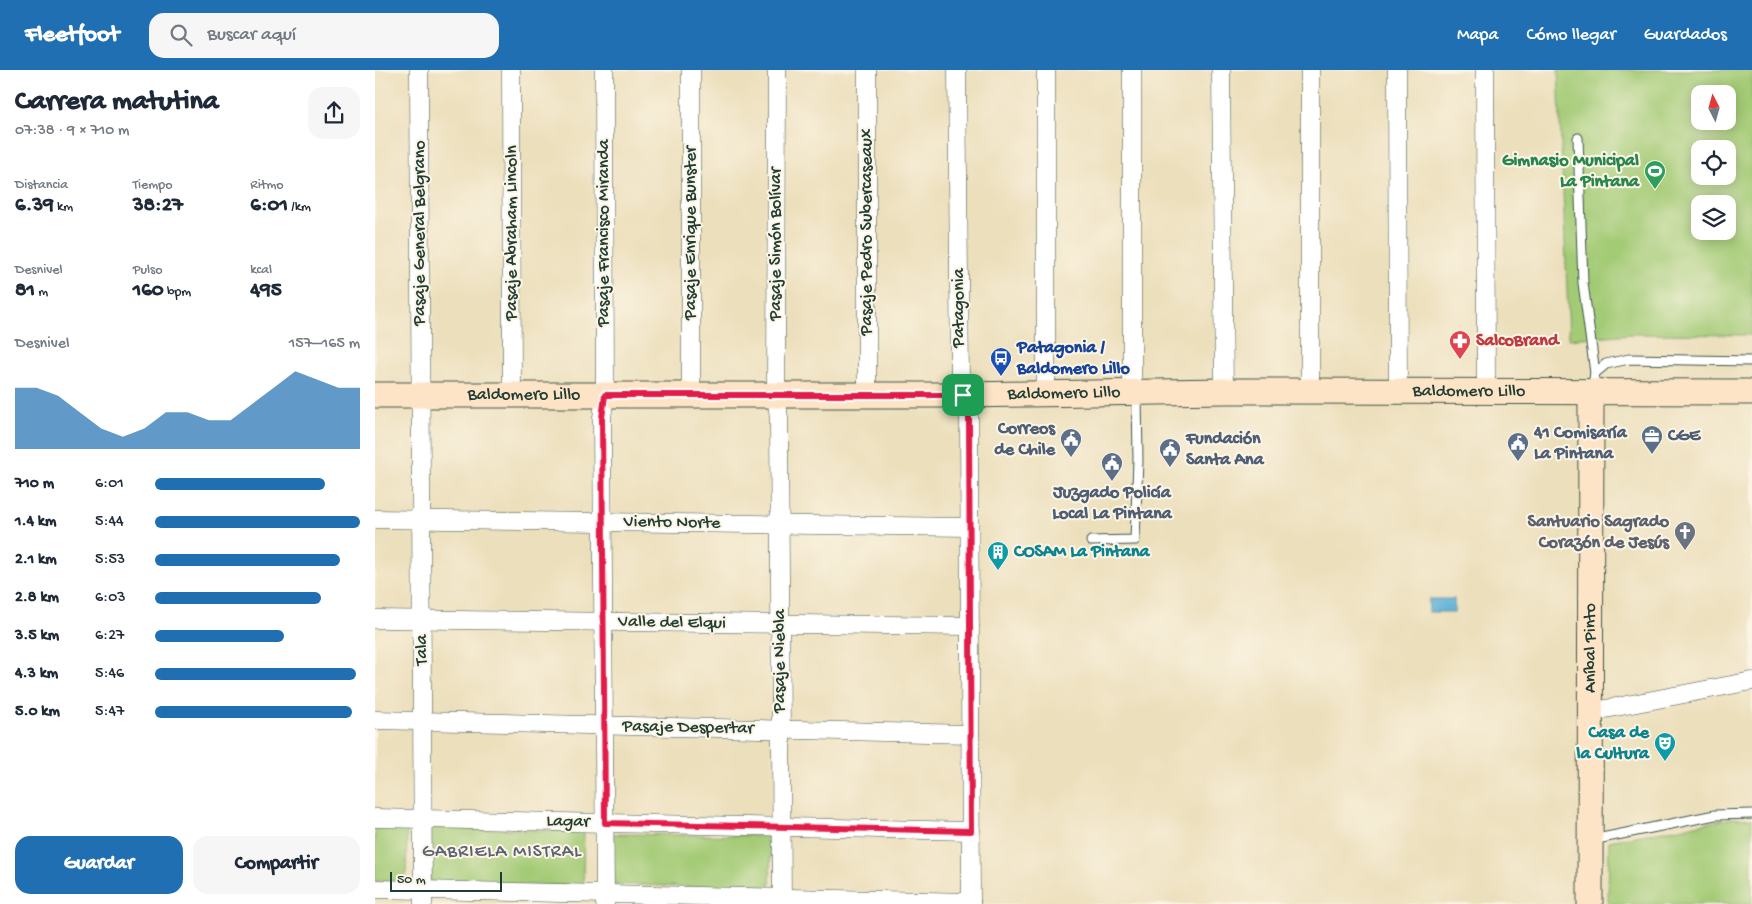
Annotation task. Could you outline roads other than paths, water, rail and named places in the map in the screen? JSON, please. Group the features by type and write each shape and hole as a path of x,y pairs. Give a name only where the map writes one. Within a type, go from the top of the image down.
{"street":[{"name":"Pasaje General Belgrano","path":"419,70 422,395"},
{"name":"Pasaje Abraham Lincoln","path":"511,70 512,395"},
{"name":"Pasaje Francisco Miranda","path":"604,70 605,395 602,418 605,899"},
{"name":"Pasaje Enrique Bunster","path":"691,70 691,395"},
{"name":"Pasaje Simón Bolívar","path":"777,70 777,407"},
{"name":"Pasaje Pedro Subercaseaux","path":"867,70 867,395"},
{"name":"Patagonia","path":"957,70 960,382 969,418 971,903"},
{"path":"1046,70 1046,393"},
{"path":"1132,70 1135,392"},
{"path":"1221,70 1224,391"},
{"path":"1309,70 1310,391"},
{"path":"1397,70 1398,391"},
{"path":"1485,70 1486,392"},
{"name":"Baldomero Lillo","path":"375,395 691,395 777,407 867,395 1224,391 1486,392 1593,383 1752,392"},
{"name":"Aníbal Pinto","path":"1590,904 1593,383"},
{"name":"Tala","path":"422,395 423,897"},
{"name":"Pasaje Niebla","path":"777,407 782,901"},
{"name":"Viento Norte","path":"375,519 969,527"},
{"name":"Valle del Elqui","path":"375,619 970,626"},
{"path":"1590,712 1752,682"},
{"name":"Pasaje Despertar","path":"375,720 970,734"},
{"name":"Lagar","path":"375,818 971,831"},
{"path":"375,889 423,897 971,903"}],"lane":[{"path":"1578,138 1583,283 1593,383"},
{"path":"1593,383 1606,364 1629,359 1752,361"},
{"path":"1091,541 1135,540 1138,460 1135,392"},
{"path":"1589,840 1715,815 1752,814"}],"water":[{"path":"1429,599 1454,599 1454,612 1429,612"}],"place":[{"name":"Gimnasio Municipal La Pintana","path":"1655,190"},
{"name":"SalcoBrand","path":"1460,360"},
{"name":"Patagonia / Baldomero Lillo","path":"1001,377"},
{"name":"CGE","path":"1652,455"},
{"name":"Correos de Chile","path":"1071,458"},
{"name":"41 Comisaría La Pintana","path":"1518,462"},
{"name":"Fundación Santa Ana","path":"1170,468"},
{"name":"Juzgado Policía Local La Pintana","path":"1112,482"},
{"name":"Santuario Sagrado Corazón de Jesús","path":"1685,551"},
{"name":"COSAM La Pintana","path":"998,571"},
{"name":"Casa de la Cultura","path":"1665,762"}],"district":[{"name":"GABRIELA MISTRAL","path":"502,852"}]}
